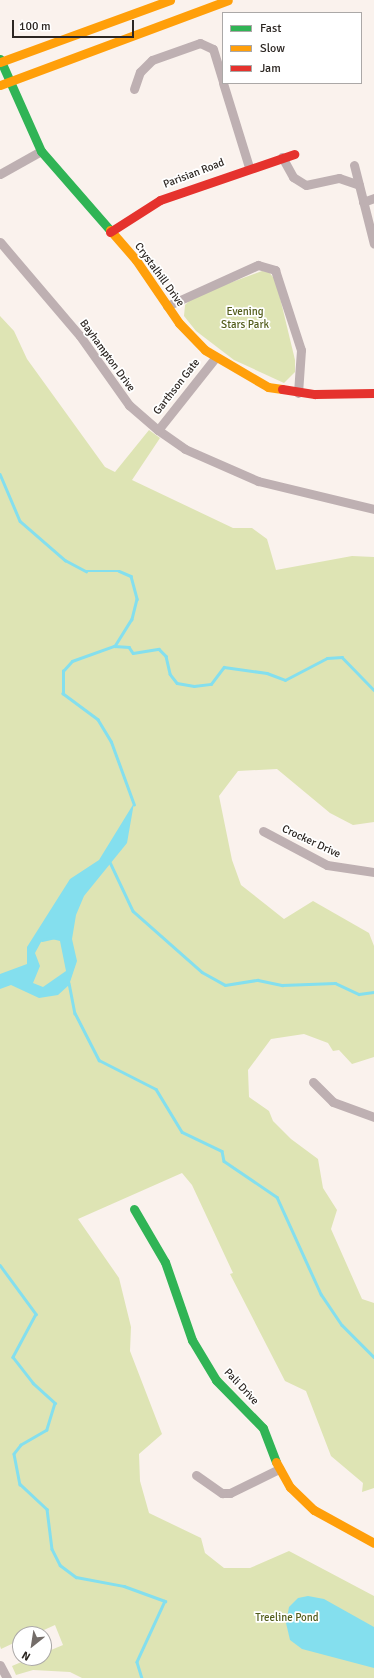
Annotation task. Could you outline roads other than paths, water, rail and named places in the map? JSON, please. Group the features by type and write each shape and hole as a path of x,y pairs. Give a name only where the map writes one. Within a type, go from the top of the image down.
{"street":[{"path":"0,61 170,0"},
{"path":"4,84 228,0"},
{"path":"134,89 140,72 152,60 200,43 213,49 222,80"},
{"name":"Crystalhill Drive","path":"0,61 4,84 41,151 110,232 136,260 167,306 215,358 263,385 298,393 374,393"},
{"path":"223,84 249,167"},
{"path":"0,174 41,151"},
{"name":"Parisian Road","path":"110,232 160,200 249,167 294,154"},
{"path":"282,157 293,177 306,185 339,178 359,185"},
{"path":"354,165 374,244"},
{"path":"363,202 374,198"},
{"name":"Bayhampton Drive","path":"0,242 80,336 129,405 158,430 185,449 258,481 374,509"},
{"path":"167,306 258,265 275,270 301,350 298,393"},
{"name":"Garthson Gate","path":"158,430 215,358"},
{"name":"Crocker Drive","path":"263,831 327,865 374,872"},
{"path":"314,1082 333,1102 374,1117"},
{"name":"Pali Drive","path":"134,1209 165,1262 192,1340 216,1380 263,1428 279,1470 314,1510 374,1543"},
{"path":"196,1476 222,1493 230,1493 279,1470"},
{"path":"0,1665 7,1678"}],"water":[{"path":"134,803 127,843 84,896 76,915 72,939 77,961 69,985 58,995 39,998 11,985 0,989 0,974 27,964 27,947 70,879 99,860","holes":["48,938 60,941 66,971 43,987 33,983 40,966 35,953 41,942"]},
{"path":"308,1596 324,1599 374,1627 374,1668 302,1649 290,1640 286,1623 289,1607 298,1598"}],"waterway":[{"path":"0,474 20,521 65,560 86,571 119,571 131,576 137,599 132,619 115,646"},
{"path":"134,805 111,742 98,720 63,694 63,671 72,661 114,646 129,647 133,653 159,649 166,656 170,674 177,683 194,686 211,684 224,667 267,673 285,680 327,658 342,657 374,690"},
{"path":"109,860 133,911 202,972 225,985 258,980 282,985 335,983 359,994 374,992"},
{"path":"42,940 55,937"},
{"path":"69,983 75,1013 99,1060 156,1089 182,1132 222,1151 224,1161 277,1197 321,1294 342,1325 374,1357"},
{"path":"0,1265 36,1314 13,1357 33,1383 55,1403 47,1430 21,1445 14,1454 20,1484 47,1509 52,1549 60,1565 76,1577 124,1586 165,1601 137,1662 142,1678"}],"park label":[{"name":"Evening Stars Park","path":"245,319"},
{"name":"Treeline Pond","path":"287,1618"}]}
